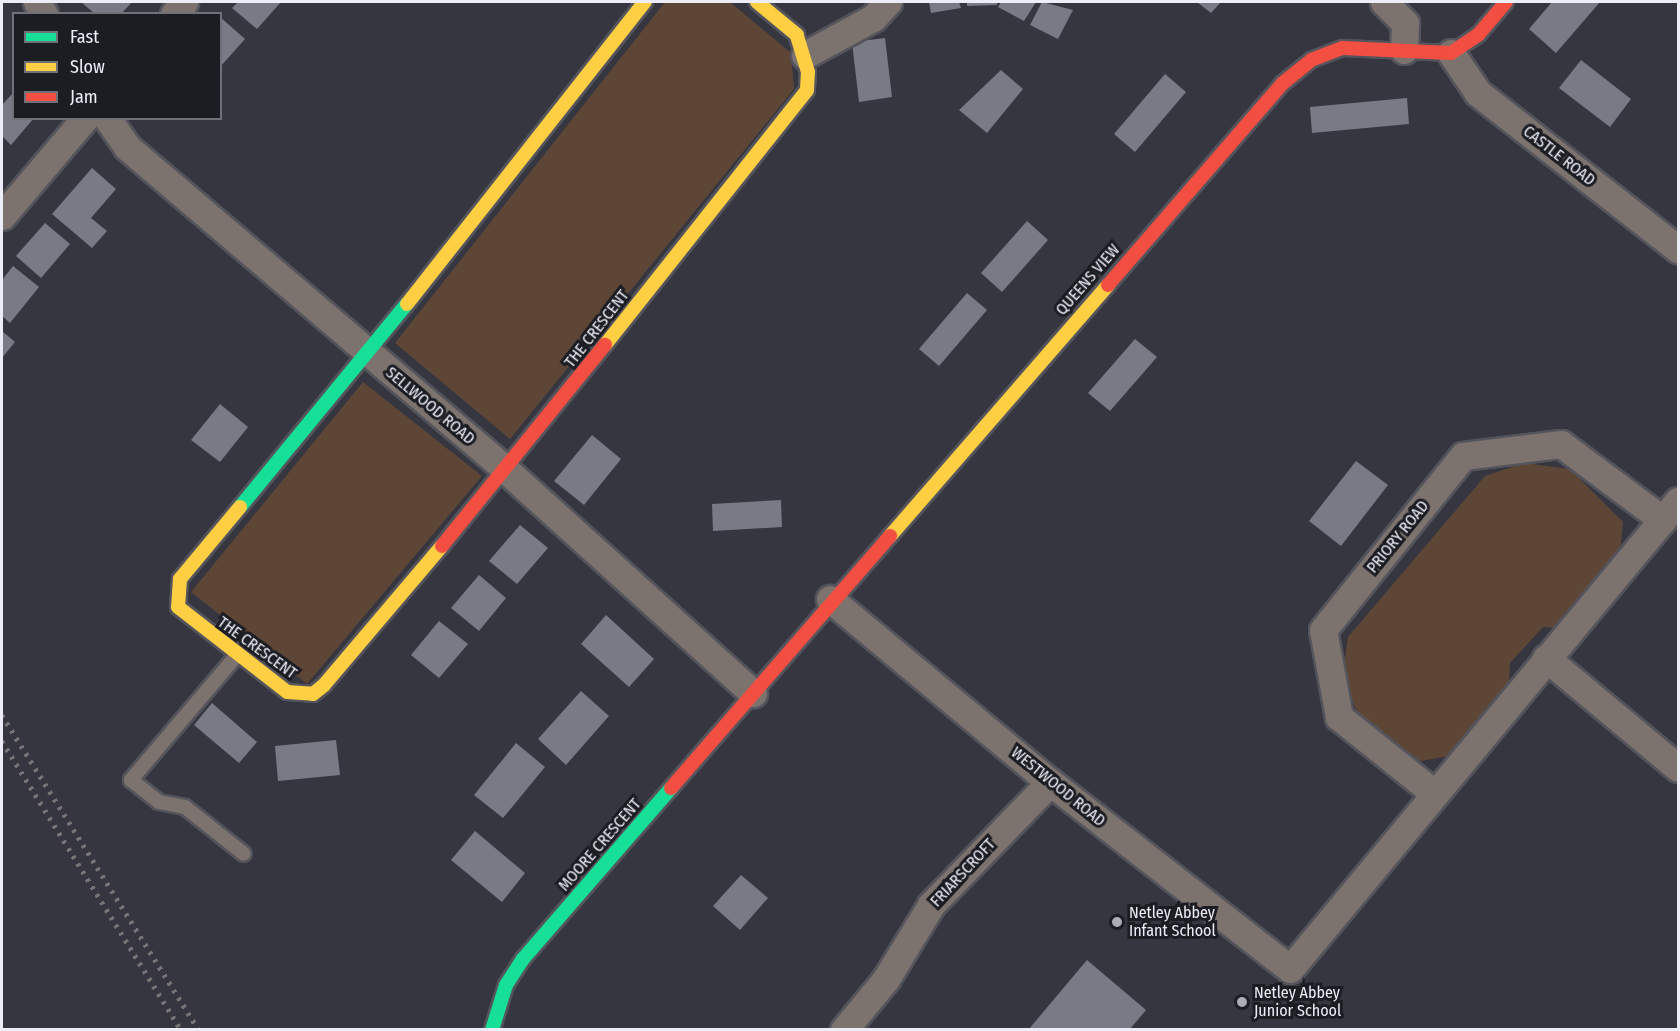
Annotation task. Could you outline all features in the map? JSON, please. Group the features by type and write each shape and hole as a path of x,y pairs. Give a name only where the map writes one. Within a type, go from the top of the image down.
{"street":[{"name":"THE CRESCENT","path":"645,2 368,354 180,579 178,607 237,656 287,692 313,694 506,470 807,90 805,56 797,35 757,2"},
{"path":"805,56 873,18 888,2"},
{"path":"1384,2 1405,23 1404,50"},
{"path":"1451,53 1478,35 1506,2"},
{"name":"QUEENS VIEW","path":"753,693 830,599 1283,83 1311,60 1343,48 1451,53"},
{"name":"CASTLE ROAD","path":"1451,53 1478,93 1678,249"},
{"path":"2,216 83,120"},
{"name":"SELLWOOD ROAD","path":"108,120 127,147 506,470 753,693"},
{"name":"PRIORY ROAD","path":"1290,969 1546,658 1671,511 1561,444 1463,456 1323,630 1339,717 1434,793"},
{"name":"WESTWOOD ROAD","path":"830,599 1050,782 1290,969"},
{"path":"1546,658 1678,768"},
{"name":"MOORE CRESCENT","path":"492,1029 497,1006 523,959 753,693"},
{"name":"FRIARSCROFT","path":"844,1029 886,979 931,905 1050,782"}],"lane":[{"path":"237,656 131,780 159,802 185,807 244,854"}],"shaded area":[{"path":"665,2 730,2 791,53 794,89 510,439 395,343"},
{"path":"363,382 482,476 307,684 191,592"},
{"path":"1524,463 1570,469 1623,522 1620,555 1557,628 1543,627 1510,663 1509,685 1449,756 1421,761 1399,751 1359,716 1342,677 1348,637 1485,476"}],"building":[{"path":"81,2 132,2 123,12 93,12"},
{"path":"238,2 281,2 257,29 232,8"},
{"path":"929,2 959,2 961,8 931,13"},
{"path":"967,2 997,2 997,5 967,6"},
{"path":"1001,2 1036,2 1024,21 998,7"},
{"path":"1042,2 1073,10 1058,39 1030,25"},
{"path":"1197,2 1221,2 1211,13"},
{"path":"1552,2 1600,2 1556,53 1529,29"},
{"path":"222,19 245,39 222,65"},
{"path":"885,38 892,97 859,102 852,42"},
{"path":"1581,60 1631,99 1610,127 1559,88"},
{"path":"1001,70 1023,89 987,133 959,110"},
{"path":"1165,74 1186,92 1135,152 1114,134"},
{"path":"12,94 12,120 32,120 11,145 2,136 2,105"},
{"path":"1407,98 1409,124 1312,133 1310,107"},
{"path":"92,168 116,189 91,218 107,231 92,248 52,214"},
{"path":"1027,221 1048,240 1002,292 981,273"},
{"path":"45,223 70,244 41,278 16,256"},
{"path":"13,266 39,287 10,323 2,316 2,280"},
{"path":"967,293 987,310 939,366 919,349"},
{"path":"2,331 15,342 2,358"},
{"path":"1135,339 1157,357 1110,411 1088,393"},
{"path":"220,404 248,427 220,462 191,440"},
{"path":"592,435 621,459 584,505 554,481"},
{"path":"1356,461 1388,485 1341,546 1309,521"},
{"path":"781,500 782,527 713,531 712,504"},
{"path":"520,525 548,548 517,584 489,561"},
{"path":"479,575 506,598 479,631 451,608"},
{"path":"606,615 654,659 629,687 581,644"},
{"path":"439,621 468,644 439,678 411,655"},
{"path":"581,691 609,716 566,765 538,739"},
{"path":"212,703 257,742 239,763 194,725"},
{"path":"336,740 340,775 278,781 275,746"},
{"path":"516,743 545,767 503,818 474,795"},
{"path":"475,831 525,873 502,902 451,860"},
{"path":"741,875 768,898 740,930 713,906"},
{"path":"1087,960 1146,1010 1130,1029 1029,1029"}],"railway":[{"path":"2,715 199,1030"},
{"path":"2,741 181,1030"}],"traffic: fast":[{"path":"240,507 407,304"},
{"path":"492,1030 506,985 523,959 671,788"}],"traffic: slow":[{"path":"407,304 645,2"},
{"path":"605,345 807,90 808,72 797,35 757,2"},
{"path":"890,536 1108,285"},
{"path":"240,507 180,579 178,607 287,692 313,694 324,685 442,546"}],"traffic: jam":[{"path":"1108,285 1283,83 1311,60 1343,48 1451,53 1478,35 1506,2"},
{"path":"442,546 605,345"},
{"path":"671,788 890,536"}],"place":[{"name":"Netley Abbey Infant School","path":"1117,922"},
{"name":"Netley Abbey Junior School","path":"1242,1002"}]}
